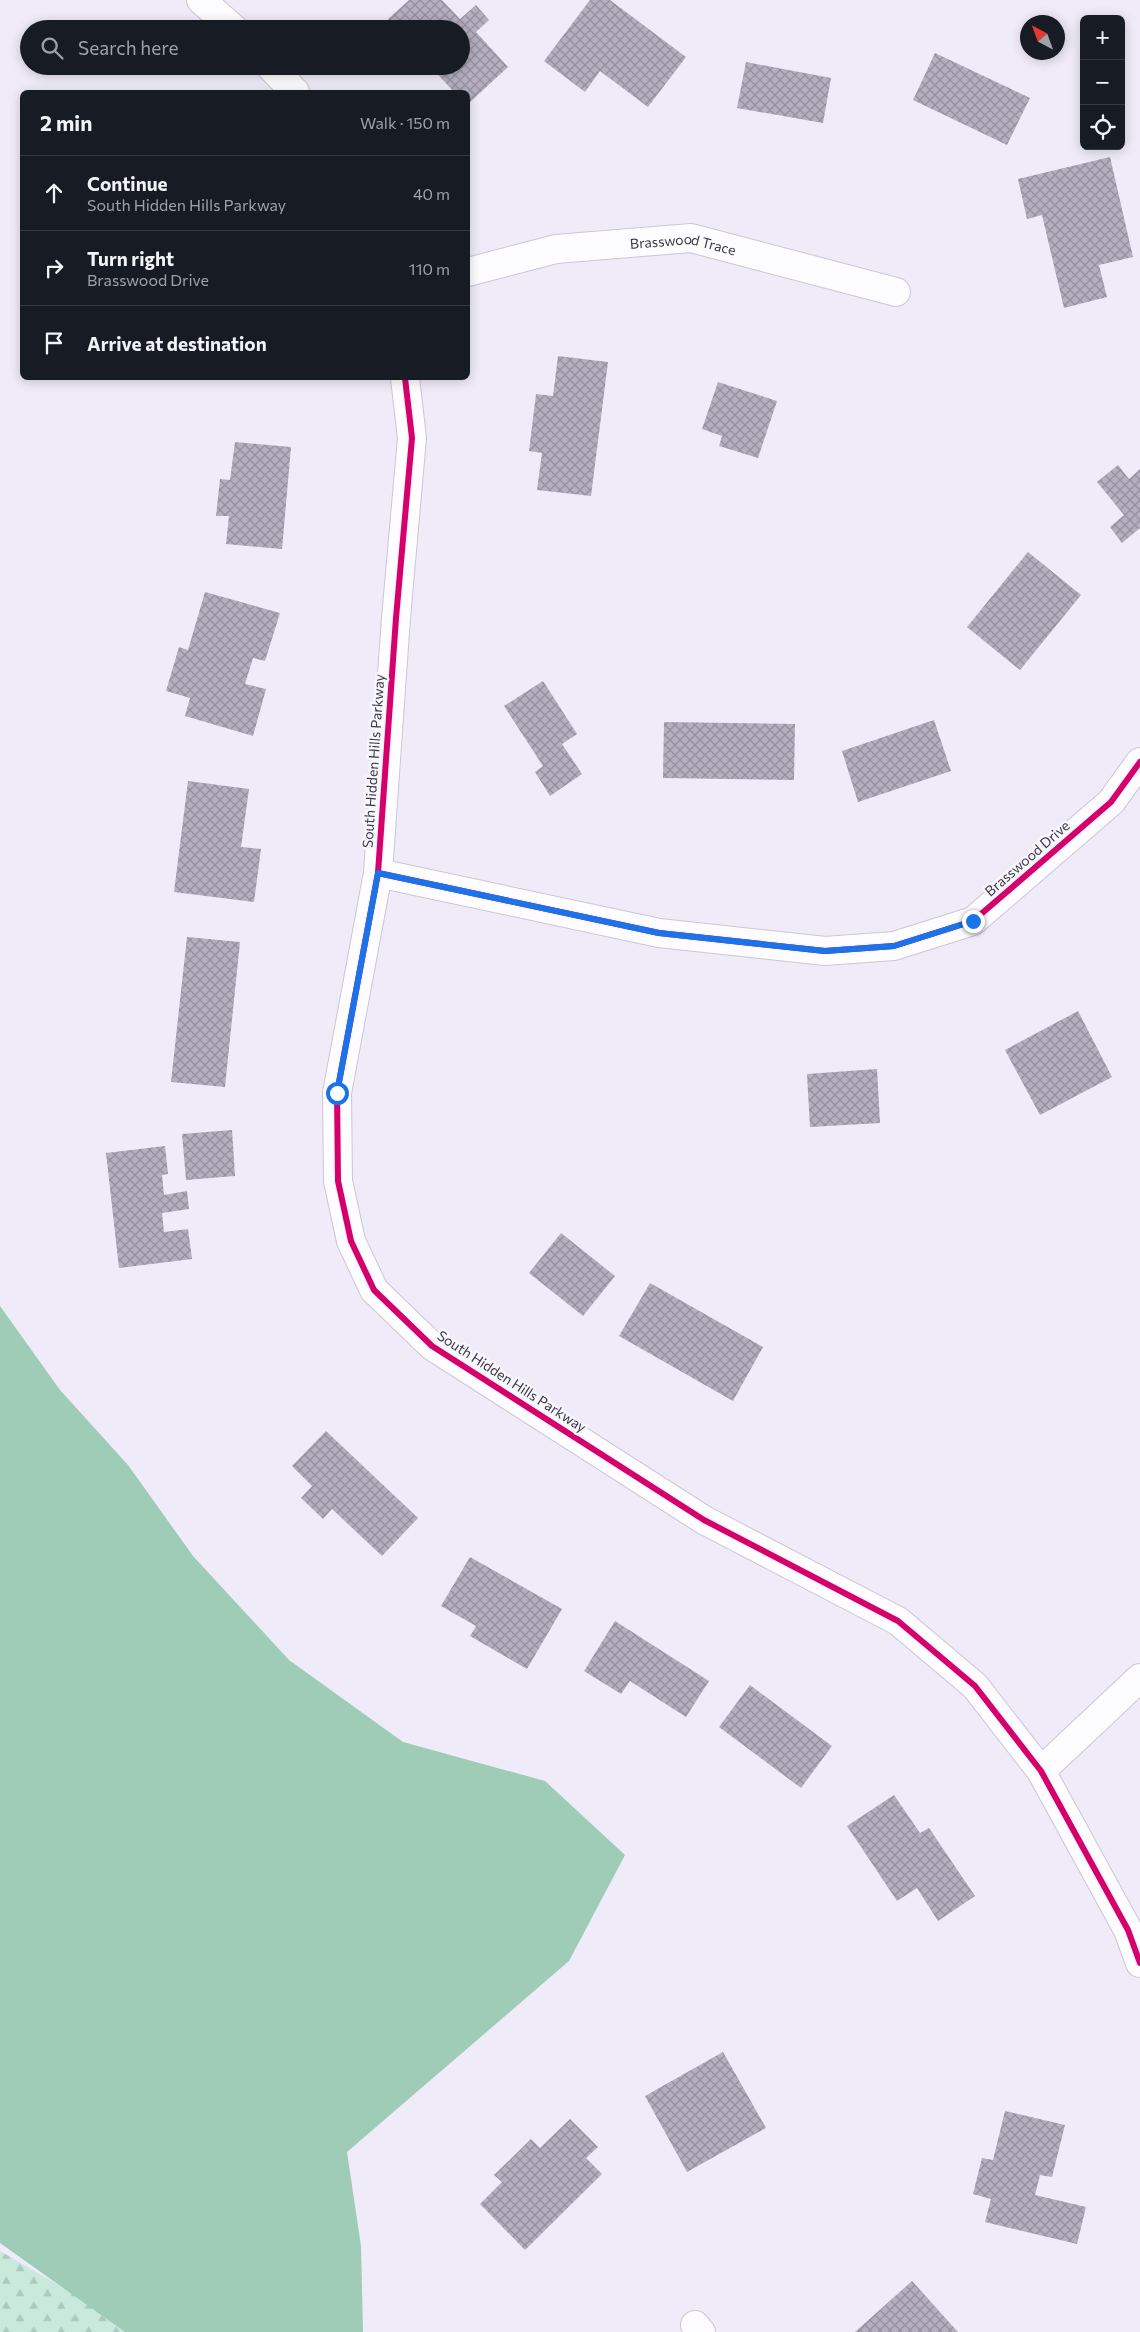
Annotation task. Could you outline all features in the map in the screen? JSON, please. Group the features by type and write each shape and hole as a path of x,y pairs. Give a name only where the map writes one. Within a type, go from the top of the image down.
{"street":[{"path":"201,0 224,20"},
{"path":"279,75 293,90"},
{"name":"Brasswood Trace","path":"470,271 556,248 691,238 896,292"},
{"name":"South Hidden Hills Parkway","path":"405,380 412,438 396,618 378,873 337,1093 338,1181 351,1241 374,1290 432,1346 704,1520 898,1621 975,1686 1041,1770 1128,1930 1140,1963"},
{"name":"Brasswood Drive","path":"378,873 659,933 825,951 894,946 973,921 1111,802 1140,762"},
{"path":"1041,1770 1140,1678"}],"green space":[{"path":"0,2251 72,2293 125,2332 0,2332"}],"shaded area":[{"path":"0,1306 60,1390 128,1465 193,1556 289,1660 403,1742 545,1781 625,1855 569,1961 347,2152 361,2246 363,2332 125,2332 0,2243"}],"building":[{"path":"409,0 442,0 460,19 476,5 489,20 476,32 508,67 470,102 470,90 452,90 438,75 470,75 470,20 388,19"},
{"path":"590,0 610,0 686,57 648,107 600,71 585,92 544,61"},
{"path":"935,53 1030,98 1007,145 913,100"},
{"path":"746,62 831,78 823,123 737,108"},
{"path":"1110,157 1133,257 1099,265 1107,297 1064,308 1042,215 1027,219 1018,179"},
{"path":"558,356 608,362 591,496 537,490 542,453 529,451 536,394 553,396"},
{"path":"718,382 777,401 758,458 719,446 722,436 702,429"},
{"path":"235,442 291,447 282,549 226,544 229,516 216,516 220,479 230,480"},
{"path":"1118,465 1129,479 1140,469 1140,528 1122,543 1110,527 1124,515 1097,482"},
{"path":"1028,552 1081,595 1020,670 967,627"},
{"path":"205,592 280,613 265,661 253,658 245,684 266,689 253,736 185,716 190,698 166,691 179,647 188,650"},
{"path":"543,681 577,734 562,744 582,774 550,796 535,772 543,766 504,706"},
{"path":"934,720 951,771 858,802 842,751"},
{"path":"664,722 795,724 794,780 663,778"},
{"path":"188,781 249,789 241,847 261,849 254,902 174,892"},
{"path":"187,937 240,942 225,1087 171,1082"},
{"path":"1078,1011 1112,1077 1040,1115 1005,1050"},
{"path":"877,1069 880,1123 810,1127 807,1074"},
{"path":"232,1130 235,1176 186,1180 182,1134"},
{"path":"165,1146 168,1174 162,1175 164,1195 187,1191 189,1209 162,1213 164,1232 188,1229 192,1259 119,1268 106,1153"},
{"path":"561,1233 615,1276 583,1316 529,1273"},
{"path":"650,1283 763,1347 733,1401 619,1336"},
{"path":"326,1431 418,1518 382,1556 332,1509 323,1519 301,1498 312,1486 292,1466"},
{"path":"470,1557 562,1609 527,1669 470,1636 476,1626 441,1606"},
{"path":"615,1621 709,1681 686,1717 630,1681 621,1694 584,1671"},
{"path":"750,1685 832,1746 801,1788 719,1727"},
{"path":"894,1795 920,1833 929,1828 975,1896 938,1921 917,1888 897,1901 847,1826"},
{"path":"723,2052 766,2128 687,2172 645,2096"},
{"path":"1005,2111 1065,2125 1052,2177 1040,2175 1035,2195 1086,2207 1077,2244 985,2222 991,2199 973,2194 982,2158 993,2160"},
{"path":"570,2119 598,2147 586,2158 602,2174 525,2250 480,2204 502,2182 494,2175 531,2139 540,2148"},
{"path":"912,2281 958,2332 855,2332"}],"cycle path":[{"path":"405,380 412,438 396,618 378,873 337,1093 338,1181 351,1241 374,1290 432,1346 704,1520 898,1621 975,1686 1041,1771 1128,1930 1140,1963"},
{"path":"378,873 659,933 825,951 894,946 973,921 1111,802 1140,762"}],"route":[{"path":"337,1093 378,873 659,933 825,951 894,946 973,921"}]}
